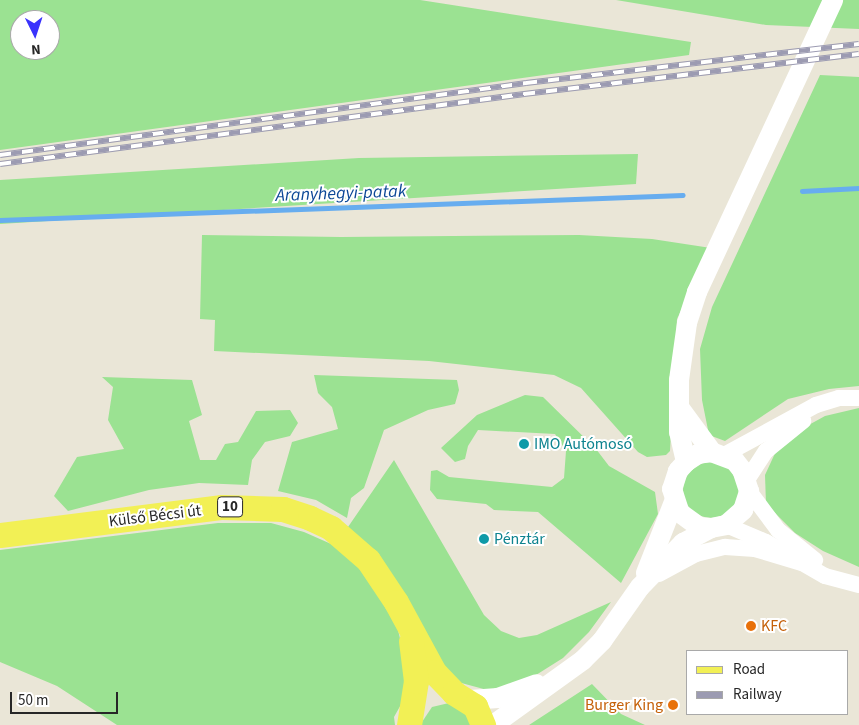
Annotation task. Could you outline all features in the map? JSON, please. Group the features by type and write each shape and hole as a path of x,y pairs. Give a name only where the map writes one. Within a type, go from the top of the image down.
{"main road":[{"name":"Külső Bécsi út","path":"0,535 222,507 283,509 331,528 349,541 380,576 408,626"},
{"name":"10","path":"408,626 434,672 480,712 483,725"},
{"name":"10","path":"408,626 416,681 410,719"},
{"name":"10","path":"410,719 430,696 462,696"}],"street":[{"path":"686,462 679,432 681,410 679,380 686,323 697,292 833,0"},
{"path":"640,587 674,502 673,482 686,462 698,454 718,454 816,404 839,398 859,400"},
{"path":"493,725 562,675 602,641 640,587 683,543 718,527 743,510 748,486 766,451 790,429 816,415 859,400"},
{"path":"681,410 718,454 738,465 748,486 778,530 798,548 833,570 859,578"},
{"path":"674,502 689,522 718,527 766,542 825,576 859,585"},
{"path":"640,587 674,565 710,549 741,547 801,563"},
{"path":"462,696 498,698 562,675"}],"green space":[{"path":"0,0 420,0 691,42 689,55 0,150"},
{"path":"616,0 859,0 859,29 766,25"},
{"path":"820,75 859,77 859,386 829,389 788,399 725,441 709,435 702,400 700,349 712,307"},
{"path":"638,154 636,184 0,224 0,180 359,158"},
{"path":"202,235 341,237 579,235 652,239 711,248 677,319 670,451 666,455 647,457 638,452 581,388 554,375 429,361 214,351 215,320 200,319"},
{"path":"314,375 457,380 459,390 455,404 428,410 384,430 364,488 351,498 347,518 316,500 278,491 292,442 338,429 332,407 318,393"},
{"path":"102,377 192,380 202,415 189,421 200,460 216,460 225,444 238,442 256,411 290,410 298,423 290,436 265,442 252,460 248,485 199,483 149,490 68,511 54,496 77,457 124,449 108,420 113,387"},
{"path":"525,395 543,397 596,449 609,466 655,492 658,514 621,583 538,512 494,510 486,504 437,499 430,490 431,471 437,470 449,477 552,487 564,478 566,451 555,434 478,430 468,446 465,459 455,462 441,448 477,415"},
{"path":"859,408 859,567 823,551 795,533 766,504 765,475 777,449 796,432 825,416"},
{"path":"394,460 484,615 501,631 519,638 537,635 611,602 589,632 563,658 536,675 491,691 454,681 348,527"},
{"path":"711,462 722,464 731,470 737,479 739,490 737,501 731,510 722,516 711,518 700,516 691,510 685,501 683,490 685,479 691,470 700,464"},
{"path":"218,523 271,523 304,532 347,551 366,571 398,630 408,672 408,692 394,717 395,725 117,725 57,686 0,662 0,550"},
{"path":"592,684 621,714 645,725 529,725"},
{"path":"449,703 465,710 473,725 420,725 432,707"}],"waterway":[{"name":"Aranyhegyi-patak","path":"802,191 859,188"},
{"name":"Aranyhegyi-patak","path":"0,220 683,195"}],"railway":[{"path":"0,155 526,83 859,44"},
{"path":"0,164 524,94 859,54"}],"place":[{"name":"IMO Autómosó","path":"524,444"},
{"name":"Pénztár","path":"484,539"},
{"name":"KFC","path":"751,626"},
{"name":"Burger King","path":"673,705"}]}
